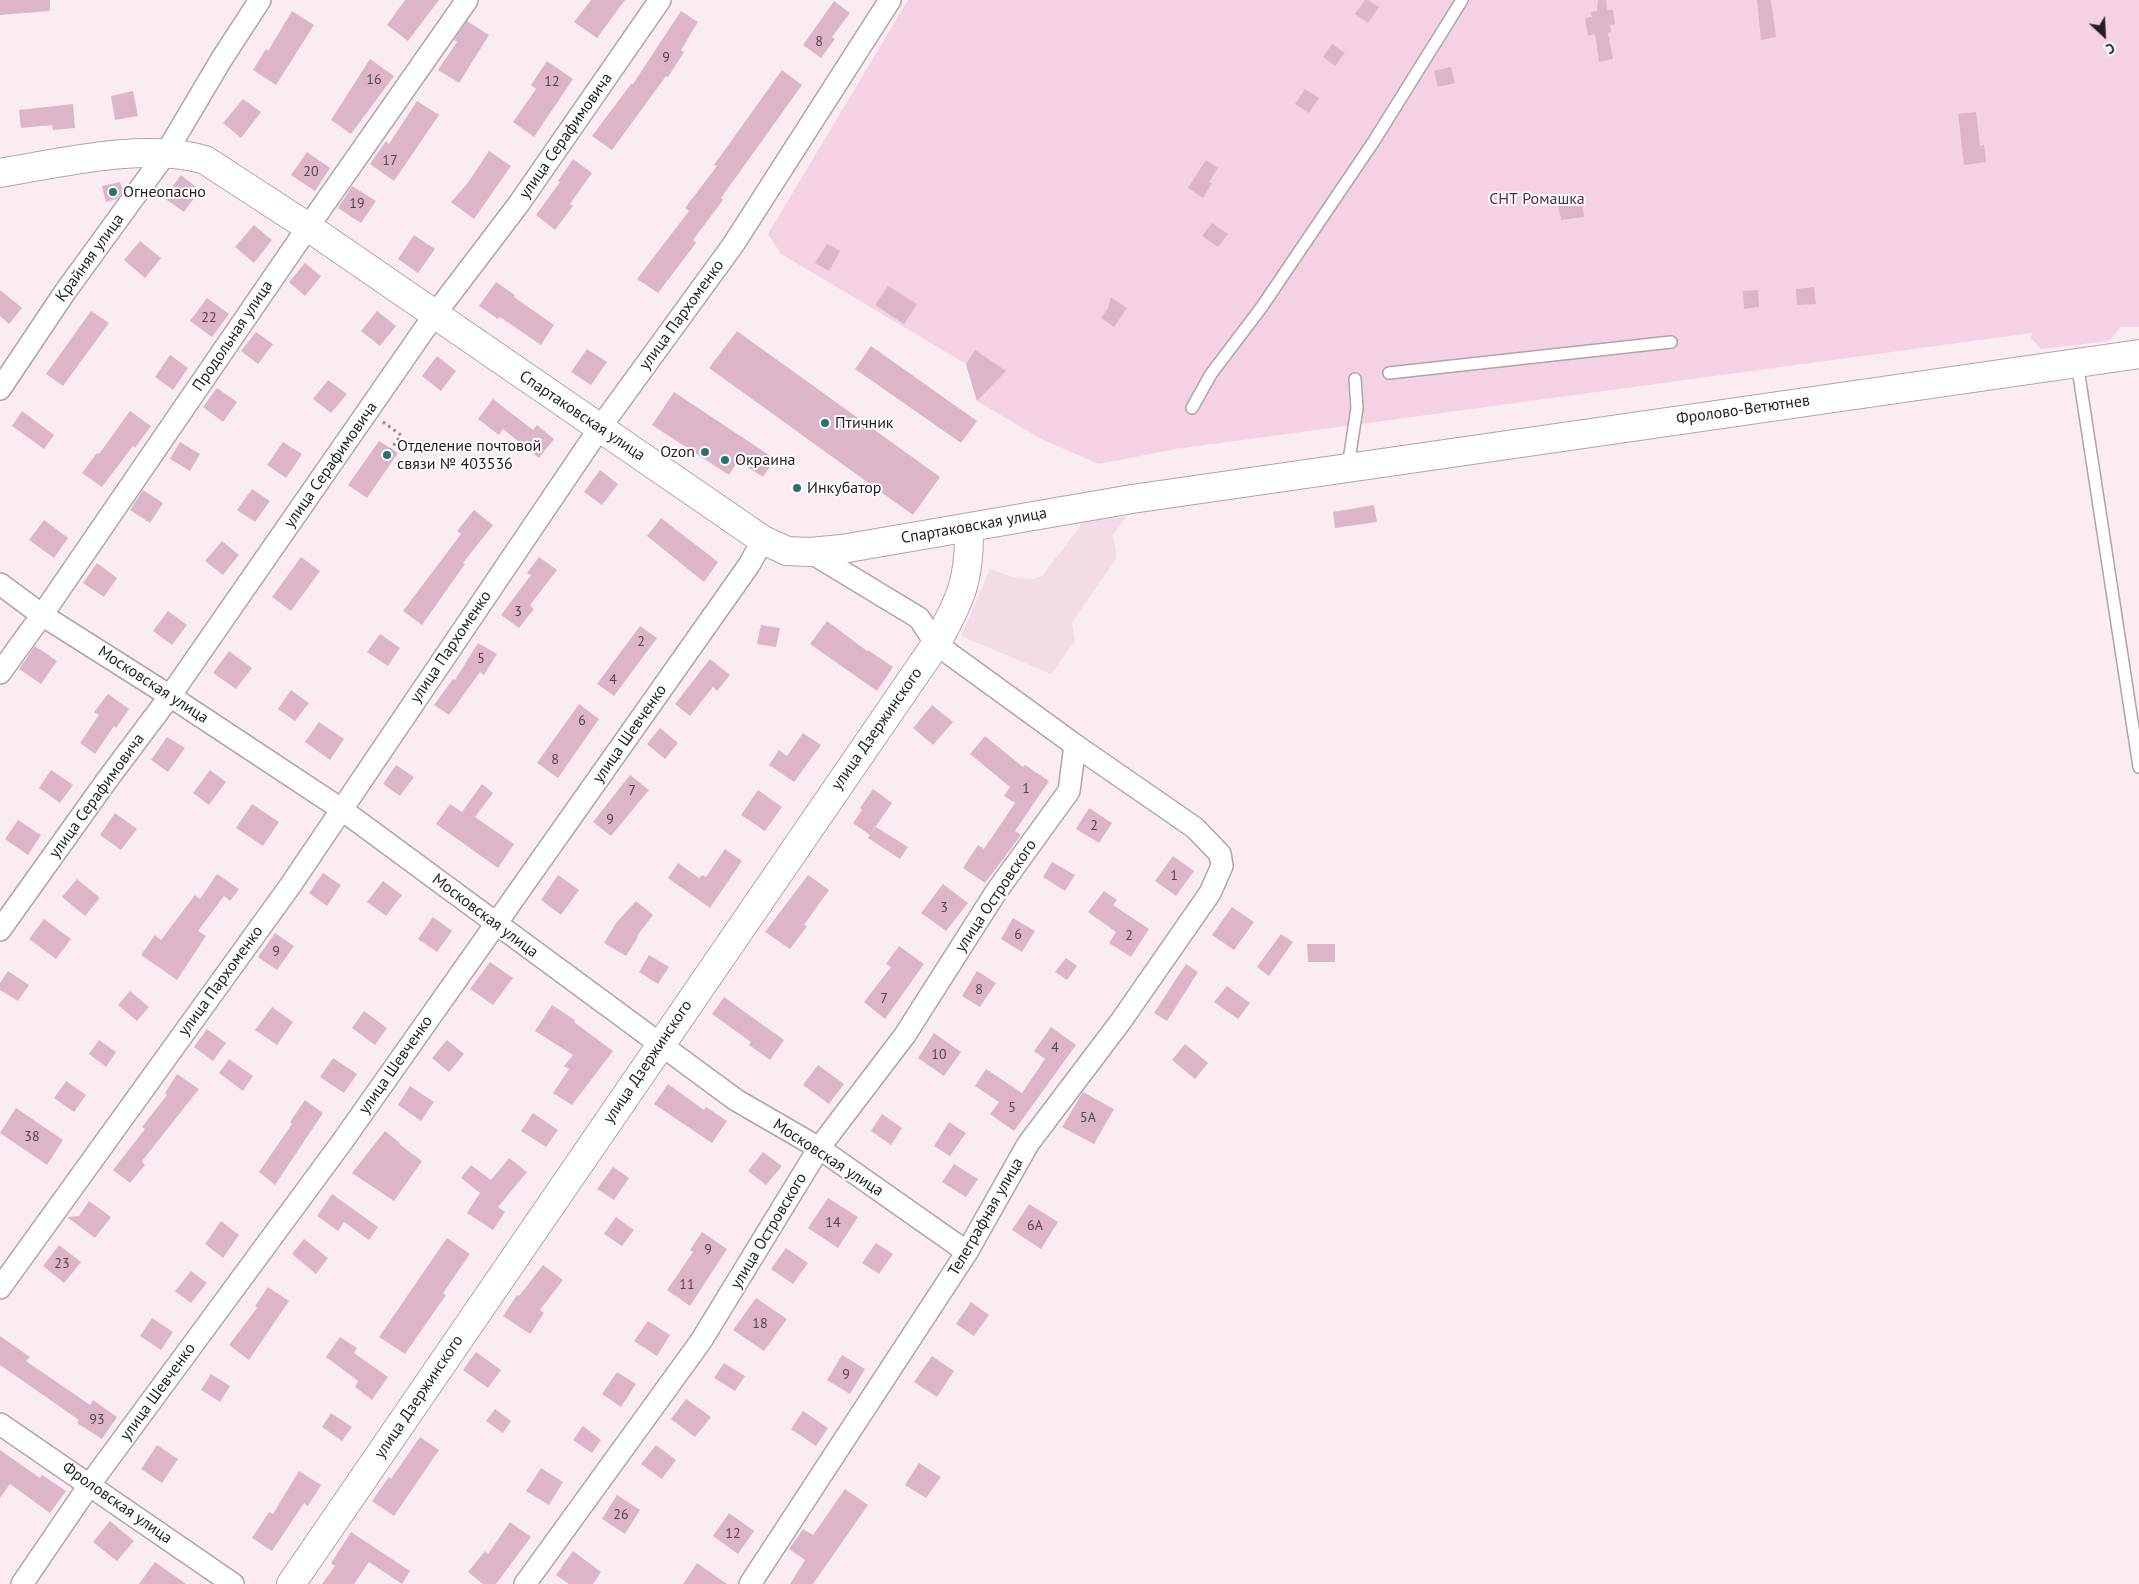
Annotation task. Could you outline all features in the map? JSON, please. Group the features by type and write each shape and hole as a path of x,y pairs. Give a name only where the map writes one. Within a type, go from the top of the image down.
{"main road":[{"name":"Спартаковская улица","path":"0,173 136,154 185,154 205,160 308,227 763,540 787,551 810,552 842,549 1132,499 1348,467"},
{"name":"Фролово-Ветютнев","path":"1348,467 2139,354"},
{"name":"улица Дзержинского","path":"291,1584 659,1045 936,644 955,610 967,578 969,528"}],"street":[{"name":"Крайняя улица","path":"0,389 65,292 166,153 220,60 260,0"},
{"name":"Продольная улица","path":"0,672 42,615 308,227 467,0"},
{"name":"улица Серафимовича","path":"0,930 107,780 170,696 435,314 518,204 660,0"},
{"name":"улица Пархоменко","path":"0,1288 290,886 599,429 733,245 890,0"},
{"name":"улица Шевченко","path":"22,1584 90,1484 342,1142 749,565 763,540"},
{"path":"810,552 919,618 936,644 1075,745"},
{"name":"Московская улица","path":"0,584 42,615 170,696 341,809 736,1100 819,1148 967,1252"},
{"name":"Телеграфная улица","path":"750,1584 967,1252 1028,1144 1120,1021 1210,894 1222,866 1220,854 1195,828 1075,745"},
{"name":"улица Островского","path":"525,1584 701,1341 819,1148 905,1035 996,892 1069,791 1075,745"},
{"name":"Фроловская улица","path":"0,1424 234,1584"}],"lane":[{"path":"1192,408 1211,374 1261,308 1374,141 1462,0"},
{"path":"1389,373 1671,342"},
{"path":"2077,362 2139,767"},
{"path":"1348,467 1357,408 1355,379"}],"path":[{"path":"368,412 401,434 391,449"}],"shaded area":[{"path":"1127,516 1113,535 1117,558 1072,622 1075,641 1051,674 961,636 990,569 1013,577 1034,579 1042,576 1079,528 1082,521"}],"green space":[{"name":"СНТ Ромашка","path":"908,0 2139,0 2139,327 2121,327 2109,341 2041,349 2031,338 2032,333 1176,449 1099,464 1041,439 977,401 966,364 781,254 768,234"}],"building":[{"path":"0,0 50,0 50,11 0,15"},
{"path":"405,0 439,0 408,41 387,25"},
{"path":"591,0 625,0 597,38 574,22"},
{"path":"1365,0 1379,7 1368,23 1355,14"},
{"path":"1598,0 1606,0 1607,10 1613,10 1615,24 1610,25 1611,32 1608,33 1613,59 1599,62 1595,34 1588,36 1585,18 1592,17 1591,12 1597,11"},
{"path":"1757,0 1771,0 1776,37 1761,40"},
{"path":"834,1 850,13 832,37 835,39 821,58 803,45"},
{"path":"292,11 314,25 276,85 253,70 266,49 268,51"},
{"path":"681,11 698,22 681,50 684,52 668,77 666,76 612,150 592,136 631,84 633,84"},
{"path":"467,21 489,35 459,83 438,70 457,42 454,40"},
{"path":"1332,44 1345,53 1335,66 1323,57"},
{"path":"370,59 394,76 351,134 331,120"},
{"path":"547,61 573,79 534,137 513,122 536,89 531,85"},
{"path":"1451,67 1455,83 1438,87 1434,71"},
{"path":"782,70 802,85 721,198 723,200 693,240 696,243 658,293 637,279 689,211 685,208 717,166 714,165"},
{"path":"1305,89 1319,98 1309,113 1295,104"},
{"path":"133,91 138,116 115,120 111,96"},
{"path":"243,99 261,112 241,138 223,123"},
{"path":"417,101 439,115 394,181 370,164 386,141 389,144"},
{"path":"73,104 75,128 53,130 52,125 21,128 19,110"},
{"path":"1976,112 1980,146 1984,145 1986,162 1964,165 1958,114"},
{"path":"489,151 511,166 474,219 451,202 467,184"},
{"path":"307,152 330,168 315,191 291,175"},
{"path":"573,159 592,173 570,204 573,206 555,230 536,215 560,182 558,181"},
{"path":"1206,160 1218,168 1209,182 1212,183 1203,198 1188,188"},
{"path":"181,175 200,190 184,212 164,198"},
{"name":"Огнеопасно","path":"120,182 123,191 117,199 106,202 102,186"},
{"path":"352,186 376,201 361,223 338,208"},
{"path":"1582,201 1584,217 1561,220 1558,205"},
{"path":"1212,223 1228,234 1218,247 1202,236"},
{"path":"254,225 272,240 254,263 235,247"},
{"path":"414,235 435,249 418,273 398,259"},
{"path":"140,241 161,258 145,278 124,260"},
{"path":"827,244 840,251 829,271 815,263"},
{"path":"305,263 321,276 305,296 289,282"},
{"path":"496,282 554,325 541,345 500,317 498,319 479,306"},
{"path":"888,286 917,304 904,324 875,305"},
{"path":"1814,287 1816,304 1797,305 1796,289"},
{"path":"0,290 22,308 9,324 0,316"},
{"path":"1758,290 1759,307 1744,309 1743,291"},
{"path":"1111,297 1127,308 1114,327 1101,318 1108,308"},
{"path":"207,298 229,314 212,337 190,321"},
{"path":"91,311 109,323 63,386 46,374"},
{"path":"377,311 396,326 380,346 361,331"},
{"name":"Птичник","path":"737,331 940,477 913,515 709,368"},
{"path":"256,332 273,344 258,364 241,351"},
{"path":"871,346 977,421 961,443 855,369"},
{"path":"587,349 607,362 591,385 571,372"},
{"path":"975,350 1006,371 977,401 966,364"},
{"path":"170,355 188,368 173,390 155,377"},
{"path":"437,356 456,371 441,391 422,376"},
{"path":"328,380 347,394 331,413 313,399"},
{"path":"217,388 237,402 223,422 203,407"},
{"path":"674,392 775,459 763,477 738,461 729,475 652,425"},
{"path":"493,399 533,430 537,425 554,439 539,458 503,429 499,435 478,419"},
{"path":"22,411 54,435 44,449 12,426"},
{"path":"130,411 151,426 135,448 133,446 102,487 82,473 97,453 99,454"},
{"path":"379,441 398,453 367,498 348,485"},
{"path":"180,442 200,454 190,471 170,459"},
{"path":"283,442 302,454 286,478 267,465"},
{"path":"600,470 618,484 602,505 584,492"},
{"path":"252,489 270,501 255,522 237,510"},
{"path":"143,490 163,503 150,523 130,510"},
{"path":"1374,505 1377,522 1335,528 1333,512"},
{"path":"474,510 493,525 463,563 465,564 422,625 403,611 461,534 457,531"},
{"path":"661,518 718,562 704,582 647,536"},
{"path":"44,520 68,538 54,558 29,540"},
{"path":"222,541 239,555 223,575 205,561"},
{"path":"301,557 320,571 291,611 272,597"},
{"path":"539,557 557,570 530,605 534,609 519,628 501,615 531,575 527,573"},
{"path":"97,563 117,578 104,597 83,583"},
{"path":"168,611 187,625 172,645 153,631"},
{"path":"827,621 867,651 893,667 877,691 810,644"},
{"path":"761,625 780,628 776,647 757,644"},
{"path":"640,626 657,638 614,696 597,684"},
{"path":"380,634 400,648 388,666 367,652"},
{"path":"478,643 497,654 484,675 480,672 449,715 434,705 453,679 455,680"},
{"path":"35,646 57,661 41,684 19,669"},
{"path":"229,651 252,668 236,689 213,673"},
{"path":"710,659 730,675 717,691 713,687 690,716 675,704"},
{"path":"291,690 309,703 295,721 278,709"},
{"path":"108,694 129,709 116,728 114,726 95,754 80,743 99,715 94,712"},
{"path":"579,704 599,719 558,778 537,763"},
{"path":"932,705 953,722 933,745 913,728"},
{"path":"319,722 344,739 330,760 305,742"},
{"path":"660,728 678,743 665,759 647,744"},
{"path":"803,733 821,745 794,782 769,765 779,750 787,756"},
{"path":"985,736 1023,767 1025,765 1049,781 1015,831 1021,835 985,883 963,868 978,845 984,849 1015,803 1004,796 1010,787 970,754"},
{"path":"167,737 185,748 168,772 151,760"},
{"path":"396,765 414,777 400,796 383,784"},
{"path":"51,770 73,785 60,803 39,788"},
{"path":"210,770 226,782 209,805 193,793"},
{"path":"630,775 649,790 611,836 593,822"},
{"path":"482,784 493,793 475,817 514,844 498,868 436,824 450,804 462,812"},
{"path":"873,789 892,803 870,835 853,823 862,810 860,808"},
{"path":"758,790 782,807 765,831 741,815"},
{"path":"252,804 279,822 263,846 236,828"},
{"path":"1089,808 1112,823 1099,843 1076,829"},
{"path":"115,813 137,829 121,850 100,835"},
{"path":"18,820 41,835 28,855 5,839"},
{"path":"876,827 908,847 900,859 868,838"},
{"path":"725,849 742,861 710,908 668,878 678,863 699,878 702,875 706,877"},
{"path":"1173,856 1194,871 1176,896 1155,881"},
{"path":"1052,862 1075,875 1065,891 1043,877"},
{"path":"323,873 341,885 327,906 309,893"},
{"path":"217,874 239,889 230,901 224,896 198,931 206,936 177,980 141,955 155,935 161,940 195,895 200,899"},
{"path":"558,875 579,890 561,915 541,900"},
{"path":"808,875 829,890 804,925 807,926 790,949 765,932"},
{"path":"77,879 100,898 85,916 62,897"},
{"path":"383,881 402,895 386,916 367,902"},
{"path":"943,884 968,903 946,931 921,913"},
{"path":"1104,891 1117,900 1113,905 1149,929 1131,957 1109,943 1116,932 1088,912"},
{"path":"636,901 653,915 637,936 626,956 604,943 616,923"},
{"path":"1232,907 1254,922 1234,950 1212,935"},
{"path":"433,917 452,931 437,952 418,939"},
{"path":"1013,918 1035,931 1022,952 1001,939"},
{"path":"44,919 71,939 56,959 29,939"},
{"path":"275,933 294,946 277,970 258,957"},
{"path":"1281,934 1293,942 1269,976 1257,967"},
{"path":"1307,944 1335,944 1335,962 1308,962"},
{"path":"899,946 924,964 885,1019 864,1002 891,967 886,964"},
{"path":"649,955 669,967 658,984 639,972"},
{"path":"1066,958 1077,966 1067,980 1055,972"},
{"path":"490,962 513,978 493,1005 470,989"},
{"path":"1186,964 1198,972 1167,1021 1154,1013"},
{"path":"8,971 29,985 18,1001 0,990 0,983"},
{"path":"977,971 996,983 980,1007 962,996"},
{"path":"1227,986 1250,1003 1238,1019 1214,1002"},
{"path":"130,991 149,1007 137,1021 118,1005"},
{"path":"724,997 784,1040 770,1060 749,1045 751,1042 712,1014"},
{"path":"552,1005 575,1020 574,1022 613,1051 572,1105 553,1093 569,1069 564,1066 573,1055 535,1031"},
{"path":"272,1007 293,1022 277,1045 255,1030"},
{"path":"364,1011 387,1028 375,1045 352,1028"},
{"path":"1051,1027 1076,1045 1014,1131 990,1114 999,1102 975,1086 986,1069 1022,1093 1045,1059 1034,1051"},
{"path":"207,1029 226,1043 213,1061 194,1047"},
{"path":"934,1033 961,1052 944,1076 918,1058"},
{"path":"99,1040 116,1052 106,1067 89,1054"},
{"path":"447,1040 464,1054 449,1072 432,1058"},
{"path":"1185,1044 1208,1063 1195,1079 1172,1060"},
{"path":"333,1058 357,1074 344,1093 320,1077"},
{"path":"229,1059 253,1076 243,1091 219,1073"},
{"path":"818,1065 844,1084 829,1104 803,1085"},
{"path":"177,1074 199,1089 142,1161 145,1165 130,1183 113,1170 145,1129 142,1127 167,1095 165,1093"},
{"path":"66,1081 86,1095 74,1112 54,1098"},
{"path":"668,1084 704,1110 706,1107 727,1121 712,1143 654,1104"},
{"path":"410,1086 434,1102 421,1121 398,1105"},
{"path":"1083,1092 1114,1109 1094,1144 1062,1127"},
{"path":"305,1100 323,1113 275,1185 259,1172 292,1124 290,1122"},
{"path":"16,1108 63,1140 47,1165 0,1133"},
{"path":"533,1113 558,1130 546,1147 521,1131"},
{"path":"882,1114 902,1128 891,1145 871,1131"},
{"path":"949,1122 966,1133 950,1156 934,1146"},
{"path":"385,1131 422,1161 394,1201 352,1173"},
{"path":"763,1152 782,1166 766,1185 748,1171"},
{"path":"509,1158 527,1172 498,1207 505,1212 493,1230 467,1213 480,1193 461,1178 471,1165 491,1180"},
{"path":"954,1164 978,1179 966,1197 942,1182"},
{"path":"613,1167 629,1178 614,1200 597,1189"},
{"path":"332,1194 378,1227 369,1240 344,1222 338,1231 317,1216"},
{"path":"828,1198 858,1217 838,1248 808,1228"},
{"path":"89,1201 111,1217 95,1238 67,1217 79,1216"},
{"path":"1029,1204 1058,1222 1041,1249 1012,1230"},
{"path":"616,1217 634,1230 622,1246 604,1234"},
{"path":"221,1221 239,1235 223,1258 205,1244"},
{"path":"702,1232 727,1249 690,1306 667,1290 693,1252 690,1250"},
{"path":"447,1238 470,1254 443,1293 446,1295 405,1354 379,1337"},
{"path":"304,1239 328,1258 316,1274 292,1254"},
{"path":"876,1243 893,1254 879,1274 862,1263"},
{"path":"59,1245 81,1262 64,1283 43,1266"},
{"path":"786,1248 808,1263 793,1284 771,1269"},
{"path":"543,1265 563,1280 540,1310 544,1313 530,1334 503,1316 517,1295 519,1296"},
{"path":"191,1271 207,1283 191,1303 175,1291"},
{"path":"268,1287 289,1301 249,1360 229,1345 257,1308 255,1306"},
{"path":"756,1298 787,1319 764,1351 733,1330"},
{"path":"971,1302 989,1315 974,1336 956,1324"},
{"path":"152,1318 173,1332 161,1350 140,1336"},
{"path":"648,1321 670,1335 657,1356 634,1341"},
{"path":"0,1336 30,1357 26,1361 90,1405 93,1400 117,1417 102,1439 77,1423 79,1420 0,1365"},
{"path":"340,1337 357,1348 354,1353 388,1377 372,1400 355,1387 358,1381 326,1357"},
{"path":"476,1352 501,1370 488,1388 463,1370"},
{"path":"842,1355 865,1369 850,1394 827,1380"},
{"path":"932,1356 954,1371 937,1397 914,1382"},
{"path":"724,1363 745,1376 735,1391 714,1378"},
{"path":"617,1372 636,1384 621,1407 602,1394"},
{"path":"211,1374 230,1386 220,1402 201,1390"},
{"path":"686,1399 711,1417 695,1437 671,1419"},
{"path":"495,1409 511,1421 503,1433 486,1421"},
{"path":"803,1411 828,1428 816,1446 791,1429"},
{"path":"331,1413 352,1427 342,1441 322,1427"},
{"path":"583,1426 601,1440 592,1453 573,1440"},
{"path":"420,1437 439,1450 394,1516 372,1501 389,1477 391,1479"},
{"path":"157,1445 178,1459 162,1483 141,1469"},
{"path":"656,1445 676,1460 662,1479 641,1464"},
{"path":"0,1450 40,1478 42,1475 66,1491 50,1513 10,1484 0,1498"},
{"path":"919,1463 941,1477 926,1498 905,1485"},
{"path":"541,1468 563,1482 549,1505 526,1491"},
{"path":"299,1471 321,1485 308,1506 304,1503 272,1551 252,1538 269,1512 273,1514"},
{"path":"845,1489 868,1505 813,1584 790,1584 805,1560 789,1549 803,1529 813,1535"},
{"path":"617,1495 640,1510 625,1534 602,1519"},
{"path":"729,1513 754,1531 738,1554 713,1536"},
{"path":"110,1521 134,1541 117,1561 93,1542"},
{"path":"510,1522 531,1537 496,1584 483,1584 468,1572 485,1551 488,1554"},
{"path":"351,1532 410,1571 402,1584 369,1562 354,1584 322,1584 335,1566 331,1563"},
{"path":"573,1551 601,1572 593,1584 569,1584 556,1575"},
{"path":"155,1562 186,1584 139,1584"},
{"path":"697,1563 727,1584 683,1584"}],"place":[{"name":"Огнеопасно","path":"113,192"},
{"name":"Птичник","path":"825,423"},
{"name":"Ozon","path":"705,452"},
{"name":"Отделение почтовой связи № 403536","path":"387,455"},
{"name":"Окраина","path":"725,460"},
{"name":"Инкубатор","path":"797,488"}]}
